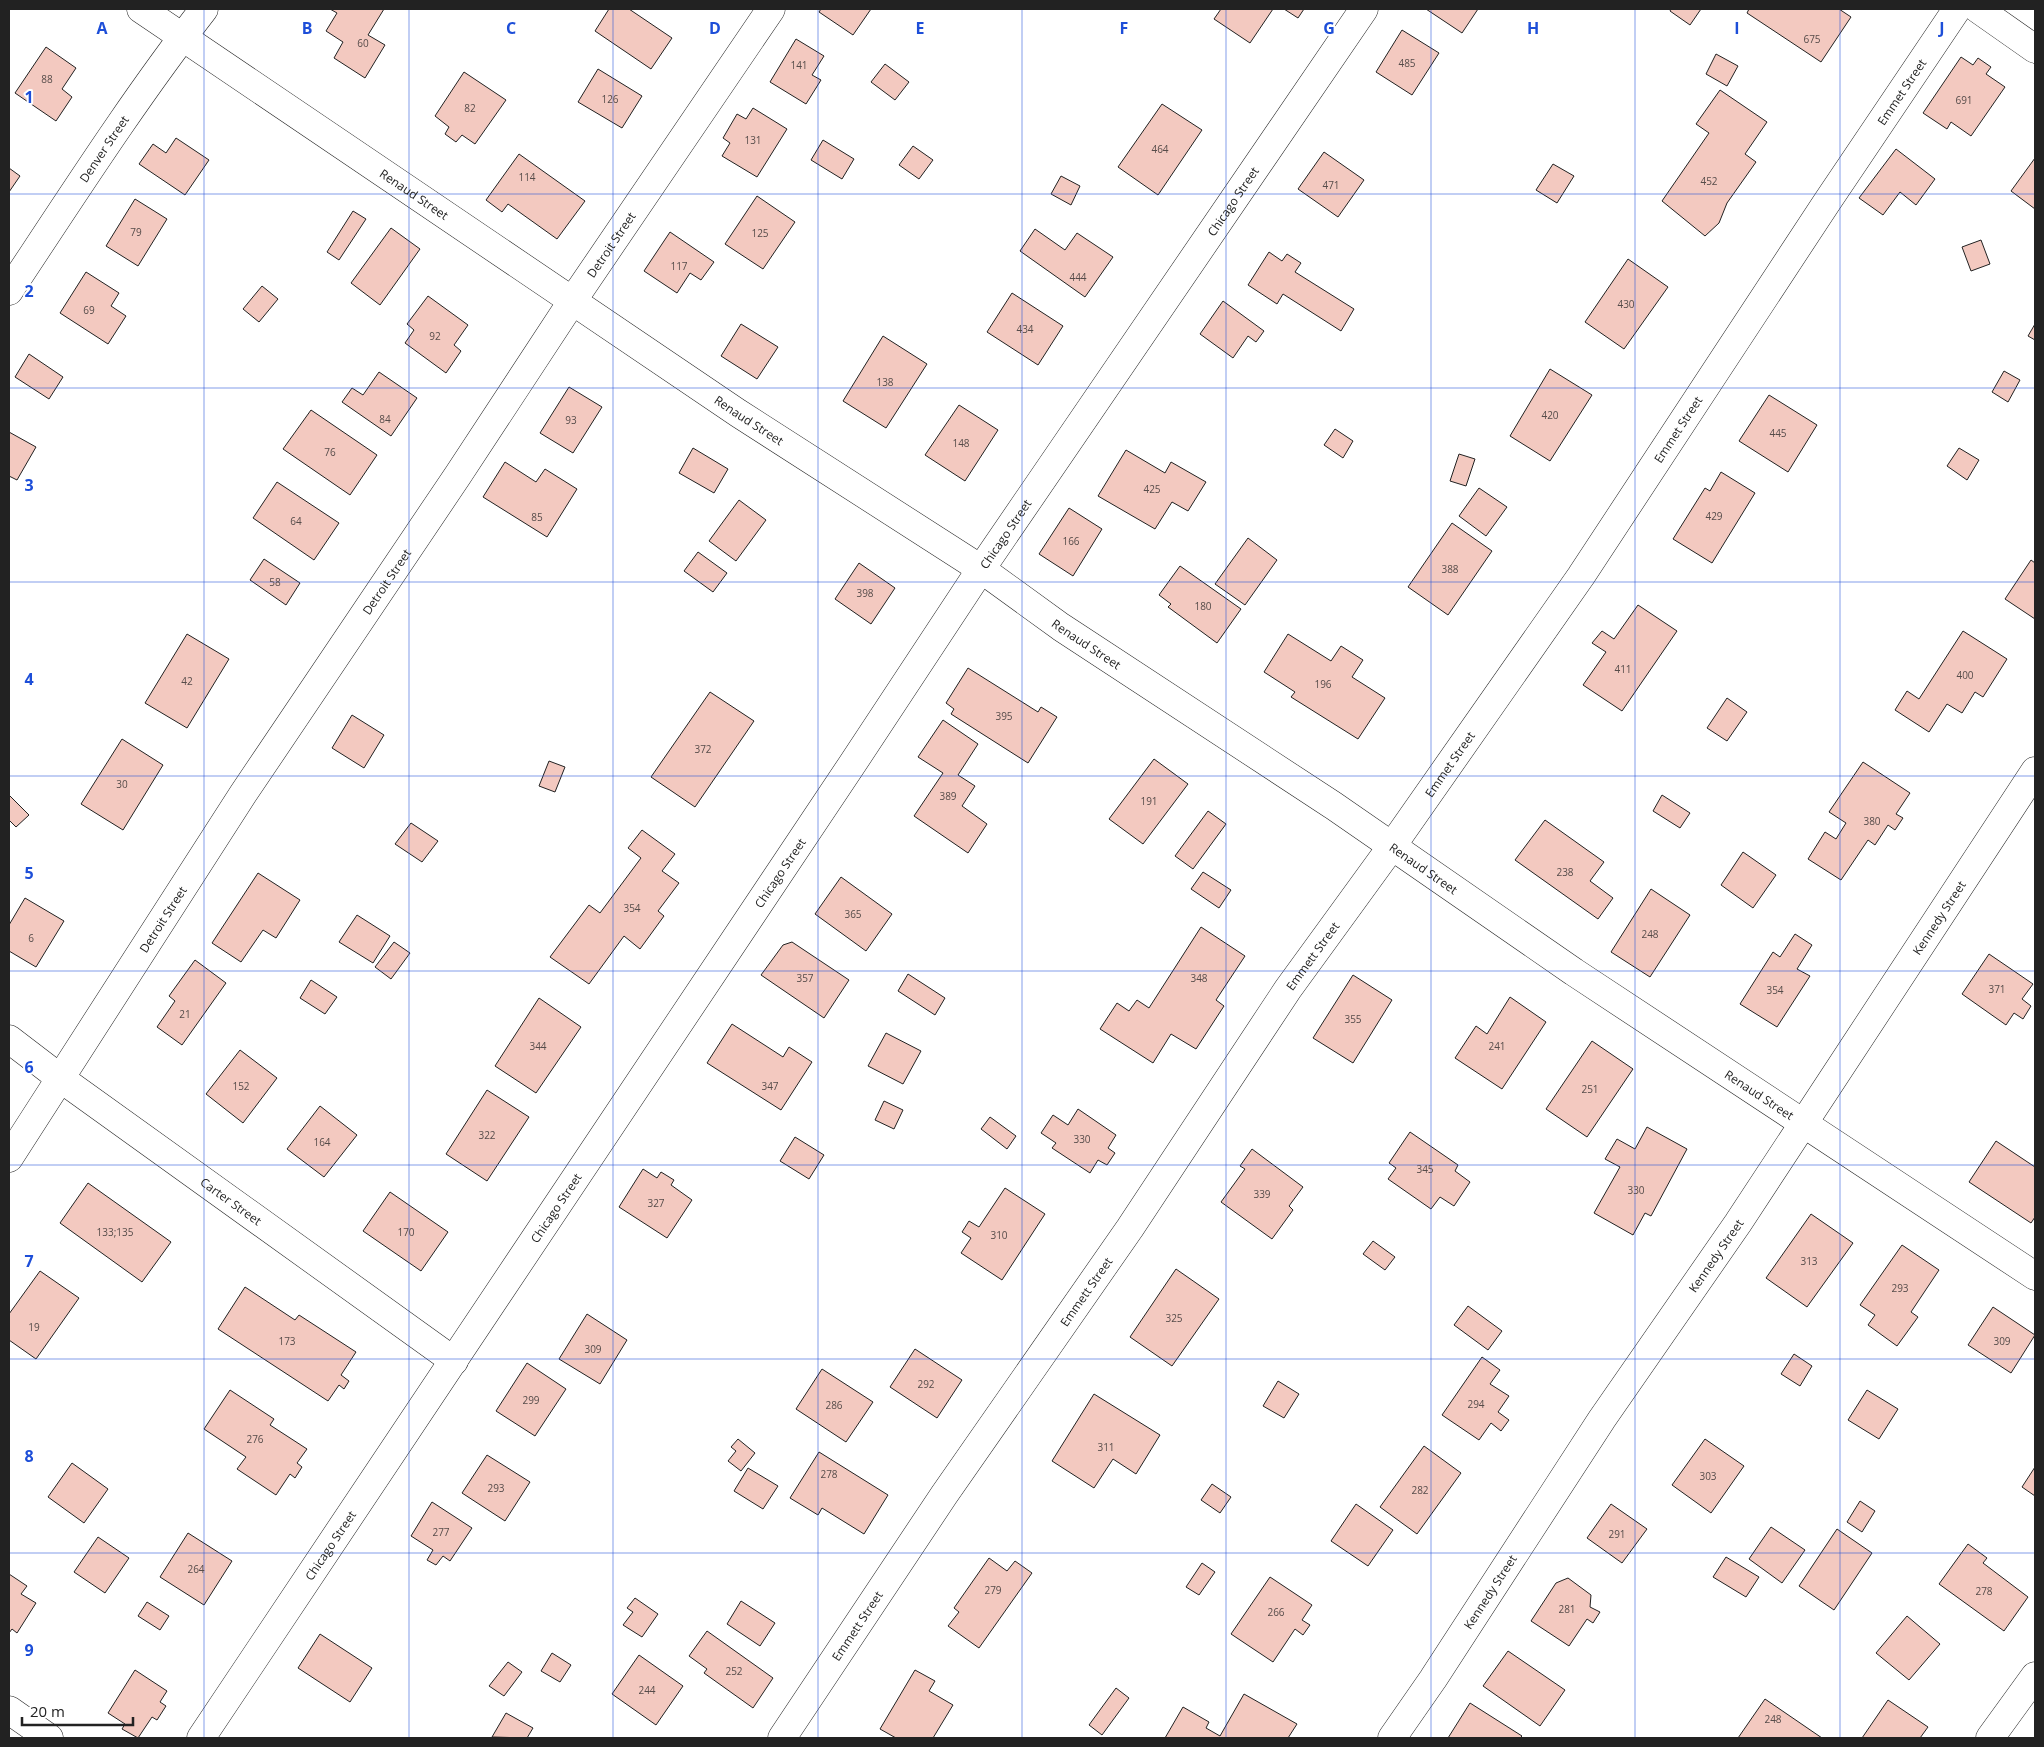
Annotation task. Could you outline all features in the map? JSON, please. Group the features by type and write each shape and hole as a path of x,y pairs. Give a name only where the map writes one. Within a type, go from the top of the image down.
{"street":[{"name":"Renaud Street","path":"141,9 738,413 981,569 1061,627 1392,846 1574,972 2035,1276"},
{"name":"Denver Street","path":"9,291 182,36 204,9"},
{"name":"Detroit Street","path":"9,1158 243,794 453,484 573,300 771,9"},
{"name":"Chicago Street","path":"201,1738 981,569 1364,9"},
{"name":"Emmet Street","path":"1392,846 1581,576 1957,9"},
{"path":"1978,9 2035,49"},
{"name":"Kennedy Street","path":"1392,1738 1438,1671 1602,1419 1738,1223 2035,771"},
{"name":"Emmett Street","path":"782,1738 944,1495 1130,1228 1288,989 1392,846"},
{"name":"Carter Street","path":"9,1040 454,1361"},
{"path":"1990,1738 2035,1676"},
{"path":"9,1710 49,1738"}],"building":[{"path":"330,9 384,9 368,35 385,45 365,78 334,58 343,42 326,31 337,13"},
{"path":"609,9 629,9 672,38 651,69 595,31"},
{"path":"821,9 871,9 853,35 819,12"},
{"path":"1221,9 1273,9 1250,43 1214,19"},
{"path":"1284,9 1304,9 1298,18"},
{"path":"1426,9 1478,9 1462,33"},
{"path":"1671,9 1701,9 1690,25 1670,11"},
{"path":"1749,9 1839,9 1851,17 1821,62 1747,13"},
{"path":"1402,30 1439,53 1412,95 1376,72"},
{"path":"796,39 824,56 812,75 821,80 806,104 770,82"},
{"path":"46,47 76,68 62,89 72,97 56,121 15,93"},
{"path":"1716,54 1738,66 1727,86 1706,74"},
{"path":"1961,57 1973,65 1978,58 1991,67 1986,74 2005,87 1971,136 1951,122 1947,129 1923,113"},
{"path":"885,64 909,82 895,100 871,82"},
{"path":"598,69 642,96 622,128 578,102"},
{"path":"464,72 506,100 475,144 462,135 456,142 445,134 449,127 435,116"},
{"path":"1720,90 1767,122 1745,154 1756,162 1727,203 1719,223 1705,236 1662,201 1709,133 1696,124"},
{"path":"1162,104 1202,130 1158,195 1118,167"},
{"path":"753,108 787,129 757,177 722,156 730,143 723,138 737,114 746,119"},
{"path":"176,138 209,160 185,195 139,164 153,144 166,153"},
{"path":"823,140 854,159 842,179 811,160"},
{"path":"913,146 933,160 919,179 899,165"},
{"path":"1896,149 1935,179 1916,205 1900,192 1883,215 1859,198"},
{"path":"1324,152 1364,180 1338,217 1298,189"},
{"path":"519,154 585,201 557,239 508,204 502,212 486,200"},
{"path":"2035,158 2035,209 2011,191"},
{"path":"1553,164 1574,176 1557,203 1536,190"},
{"path":"9,168 20,176 9,192"},
{"path":"1061,176 1080,186 1071,205 1051,194"},
{"path":"757,196 795,222 763,269 725,244"},
{"path":"135,199 167,219 138,266 106,246"},
{"path":"353,211 366,219 339,260 327,252"},
{"path":"391,228 420,249 380,305 351,283"},
{"path":"1035,229 1065,250 1077,233 1113,257 1085,297 1020,251"},
{"path":"670,232 714,262 701,280 690,273 677,293 644,271"},
{"path":"1981,240 1990,264 1971,271 1962,247"},
{"path":"1269,252 1282,261 1287,254 1301,263 1295,272 1354,309 1341,331 1283,294 1277,304 1248,285"},
{"path":"1628,259 1668,287 1624,349 1585,322"},
{"path":"86,272 119,293 111,306 126,316 108,344 60,313"},
{"path":"262,286 278,299 259,322 243,309"},
{"path":"1012,293 1063,326 1038,365 987,332"},
{"path":"428,296 468,325 454,345 461,351 446,373 405,343 414,330 407,324"},
{"path":"1223,301 1264,331 1256,342 1248,336 1233,358 1200,334"},
{"path":"741,324 778,347 757,379 721,356"},
{"path":"2035,324 2035,340 2028,336"},
{"path":"883,336 927,364 886,428 843,401"},
{"path":"29,354 63,377 49,399 15,377"},
{"path":"1550,369 1592,395 1550,461 1510,436"},
{"path":"2004,371 2020,380 2008,402 1992,392"},
{"path":"379,372 417,398 391,436 342,402 352,388 363,395"},
{"path":"569,387 602,407 573,453 540,433"},
{"path":"1769,395 1817,425 1788,472 1739,441"},
{"path":"959,405 998,430 965,481 925,455"},
{"path":"311,410 377,455 350,495 283,449"},
{"path":"1335,429 1353,441 1343,458 1324,445"},
{"path":"9,432 36,447 17,480 9,476"},
{"path":"693,448 728,469 714,493 679,473"},
{"path":"1959,448 1979,460 1967,480 1947,466"},
{"path":"1126,450 1165,473 1171,462 1206,482 1188,511 1172,502 1155,529 1098,496"},
{"path":"1459,454 1475,459 1466,486 1450,481"},
{"path":"505,462 536,482 545,469 577,489 547,537 483,497"},
{"path":"1721,472 1755,493 1712,563 1673,539 1705,488 1710,491"},
{"path":"277,482 339,523 314,560 253,518"},
{"path":"1479,488 1507,507 1486,536 1459,516"},
{"path":"739,500 766,520 736,561 709,541"},
{"path":"1069,508 1102,529 1073,576 1039,554"},
{"path":"1452,523 1492,551 1448,615 1408,587"},
{"path":"1248,538 1277,560 1245,605 1215,584"},
{"path":"698,552 727,573 713,592 684,571"},
{"path":"264,559 300,583 286,605 250,580"},
{"path":"2031,560 2035,563 2035,619 2005,599"},
{"path":"859,563 895,588 871,624 835,599"},
{"path":"1180,566 1241,609 1217,643 1168,607 1171,604 1159,595"},
{"path":"1638,605 1677,631 1622,711 1583,685 1606,652 1592,643 1602,631 1614,639"},
{"path":"1963,631 2007,659 1983,697 1975,692 1962,713 1947,704 1929,732 1895,710 1907,691 1919,699"},
{"path":"187,634 229,659 187,728 145,703"},
{"path":"1288,634 1331,661 1341,646 1363,660 1352,677 1385,698 1358,739 1291,697 1295,692 1264,672"},
{"path":"968,668 1038,712 1041,707 1057,717 1028,763 951,714 954,709 946,703"},
{"path":"710,692 754,721 695,807 651,777"},
{"path":"1727,698 1747,712 1727,741 1707,728"},
{"path":"352,715 384,735 364,768 332,748"},
{"path":"943,720 978,744 958,775 975,786 962,806 987,824 968,853 914,816 943,773 918,757"},
{"path":"122,739 163,765 123,830 81,804"},
{"path":"1154,759 1188,784 1143,844 1109,819"},
{"path":"549,761 565,767 555,792 539,786"},
{"path":"1863,762 1910,793 1896,814 1903,818 1895,830 1888,825 1875,845 1868,840 1841,880 1808,859 1825,832 1836,839 1846,823 1829,812"},
{"path":"1662,795 1690,813 1680,828 1653,811"},
{"path":"10,796 29,815 16,827 9,820"},
{"path":"1208,811 1226,824 1193,869 1175,856"},
{"path":"1545,820 1604,862 1590,881 1613,898 1598,919 1515,860"},
{"path":"411,823 438,841 422,862 395,844"},
{"path":"642,830 675,854 662,871 679,883 658,911 664,916 640,949 624,936 589,984 550,957 589,905 600,913 641,858 628,848"},
{"path":"1743,852 1776,875 1753,908 1721,885"},
{"path":"1203,872 1231,890 1219,908 1191,889"},
{"path":"258,873 300,900 276,938 263,930 241,962 212,943"},
{"path":"841,877 892,914 866,951 815,914"},
{"path":"1651,889 1690,915 1650,977 1611,952"},
{"path":"25,898 64,921 36,967 9,951 9,925"},
{"path":"357,915 390,936 373,963 339,942"},
{"path":"1201,927 1245,956 1216,1000 1224,1006 1196,1049 1171,1034 1153,1063 1100,1029 1117,1003 1129,1011 1137,1000 1149,1008"},
{"path":"1795,934 1812,945 1797,969 1810,976 1777,1027 1740,1004 1773,952 1780,957"},
{"path":"394,942 410,953 391,979 375,967"},
{"path":"792,942 849,980 824,1018 761,975 783,945"},
{"path":"1989,954 2033,984 2022,999 2031,1006 2023,1019 2014,1013 2006,1025 1962,994"},
{"path":"195,960 226,983 182,1045 157,1027 175,1001 169,996"},
{"path":"908,974 945,998 935,1015 898,991"},
{"path":"1353,975 1392,1000 1353,1063 1313,1038"},
{"path":"311,980 337,997 325,1014 300,998"},
{"path":"1510,997 1546,1022 1502,1089 1455,1058 1476,1026 1487,1034"},
{"path":"539,998 581,1027 536,1093 495,1066"},
{"path":"732,1024 783,1057 789,1047 812,1062 781,1110 707,1063"},
{"path":"886,1033 921,1051 903,1084 868,1066"},
{"path":"1592,1041 1633,1069 1587,1137 1546,1109"},
{"path":"240,1050 277,1078 243,1123 206,1094"},
{"path":"487,1090 529,1117 487,1181 446,1154"},
{"path":"884,1101 903,1110 894,1129 875,1120"},
{"path":"320,1106 357,1135 324,1177 287,1149"},
{"path":"1078,1109 1116,1135 1108,1148 1115,1153 1107,1165 1098,1160 1090,1173 1052,1148 1056,1143 1041,1133 1053,1115 1068,1125"},
{"path":"990,1117 1016,1136 1007,1149 981,1129"},
{"path":"1647,1127 1687,1149 1651,1216 1645,1213 1633,1235 1594,1213 1620,1167 1605,1159 1617,1139 1635,1149"},
{"path":"1410,1132 1458,1165 1455,1171 1470,1182 1454,1206 1440,1197 1431,1209 1388,1179 1396,1168 1389,1163"},
{"path":"795,1137 824,1155 809,1179 780,1161"},
{"path":"1996,1141 2035,1167 2035,1217 2031,1223 1969,1182"},
{"path":"1252,1149 1303,1187 1289,1206 1293,1210 1272,1239 1221,1202 1245,1169 1240,1166"},
{"path":"643,1169 657,1178 661,1172 674,1180 671,1185 692,1200 667,1238 619,1207"},
{"path":"88,1183 171,1242 142,1282 60,1223"},
{"path":"1005,1188 1045,1214 1002,1280 961,1253 971,1238 962,1232 969,1221 979,1227"},
{"path":"390,1192 448,1232 421,1271 363,1231"},
{"path":"1811,1214 1853,1243 1807,1307 1766,1278"},
{"path":"1373,1241 1395,1257 1385,1270 1363,1254"},
{"path":"1902,1245 1939,1270 1911,1312 1918,1317 1897,1346 1868,1325 1875,1315 1860,1305"},
{"path":"1176,1269 1219,1299 1172,1366 1130,1337"},
{"path":"40,1271 79,1298 36,1359 9,1340 9,1314"},
{"path":"245,1287 295,1320 299,1315 356,1352 341,1375 349,1381 344,1389 339,1385 328,1401 218,1329"},
{"path":"1468,1306 1502,1331 1488,1350 1454,1325"},
{"path":"1993,1307 2035,1335 2011,1373 1968,1345"},
{"path":"587,1314 627,1340 600,1384 559,1359"},
{"path":"915,1349 962,1380 937,1418 890,1387"},
{"path":"1794,1354 1812,1366 1800,1386 1781,1374"},
{"path":"1482,1357 1500,1370 1490,1384 1509,1396 1498,1412 1509,1420 1501,1431 1491,1423 1479,1440 1442,1415"},
{"path":"527,1363 566,1389 535,1436 496,1411"},
{"path":"822,1369 873,1402 846,1442 796,1409"},
{"path":"1278,1381 1299,1394 1284,1418 1263,1406"},
{"path":"230,1390 274,1419 270,1425 307,1449 297,1463 302,1467 295,1478 290,1474 276,1495 237,1469 246,1457 204,1429"},
{"path":"1867,1390 1898,1409 1879,1439 1848,1420"},
{"path":"1094,1394 1160,1435 1136,1474 1113,1459 1094,1488 1052,1461"},
{"path":"738,1439 755,1453 741,1471 728,1461 736,1451 731,1447"},
{"path":"1705,1439 1744,1466 1711,1513 1672,1485"},
{"path":"1424,1446 1461,1473 1417,1534 1380,1507"},
{"path":"819,1452 888,1495 864,1534 822,1508 818,1515 790,1498"},
{"path":"487,1455 530,1482 505,1521 462,1493"},
{"path":"72,1463 108,1489 84,1523 48,1497"},
{"path":"2035,1467 2035,1496 2022,1487"},
{"path":"748,1468 778,1486 763,1509 734,1491"},
{"path":"1212,1484 1231,1497 1220,1513 1201,1500"},
{"path":"1860,1501 1875,1511 1862,1532 1847,1522"},
{"path":"432,1502 472,1528 450,1561 443,1556 436,1565 427,1560 433,1550 411,1536"},
{"path":"1356,1504 1393,1530 1368,1566 1331,1541"},
{"path":"1611,1504 1647,1529 1622,1563 1587,1538"},
{"path":"1771,1527 1805,1550 1782,1583 1749,1559"},
{"path":"1837,1529 1872,1553 1834,1610 1799,1586"},
{"path":"188,1533 232,1561 204,1605 160,1577"},
{"path":"98,1537 129,1558 105,1593 74,1572"},
{"path":"1968,1544 1987,1558 1983,1563 2028,1597 2004,1631 1939,1584"},
{"path":"1726,1557 1759,1577 1746,1597 1713,1577"},
{"path":"989,1558 1007,1571 1015,1561 1032,1573 979,1648 948,1626 959,1612 954,1608"},
{"path":"1202,1563 1215,1572 1199,1595 1186,1587"},
{"path":"9,1574 27,1586 21,1594 36,1603 17,1633 12,1629 9,1633"},
{"path":"1270,1577 1312,1605 1302,1620 1310,1625 1303,1635 1295,1629 1273,1662 1231,1634"},
{"path":"1568,1578 1591,1595 1590,1607 1600,1612 1593,1623 1587,1619 1569,1646 1531,1621 1556,1583"},
{"path":"635,1598 658,1614 642,1637 623,1625 633,1612 627,1608"},
{"path":"741,1601 775,1623 760,1646 727,1624"},
{"path":"147,1602 169,1616 160,1630 138,1616"},
{"path":"1907,1616 1940,1644 1909,1680 1876,1653"},
{"path":"707,1631 773,1678 753,1708 704,1673 707,1669 689,1656"},
{"path":"320,1634 372,1668 350,1702 298,1668"},
{"path":"1508,1651 1565,1690 1540,1726 1483,1686"},
{"path":"552,1653 571,1665 560,1682 541,1671"},
{"path":"639,1655 683,1686 656,1725 612,1694"},
{"path":"508,1662 522,1672 504,1696 489,1686"},
{"path":"135,1670 167,1691 160,1702 166,1706 157,1720 152,1717 138,1738 122,1729 125,1724 108,1713"},
{"path":"915,1670 935,1681 929,1691 953,1705 933,1738 896,1738 880,1729"},
{"path":"1116,1688 1129,1698 1102,1735 1089,1725"},
{"path":"1244,1694 1297,1724 1288,1738 1165,1738 1183,1707 1209,1722 1206,1728 1220,1736"},
{"path":"1765,1699 1822,1738 1738,1738"},
{"path":"1888,1700 1928,1727 1920,1738 1862,1738"},
{"path":"1470,1703 1522,1736 1520,1738 1448,1738"},
{"path":"506,1713 533,1728 527,1738 492,1737"}]}
